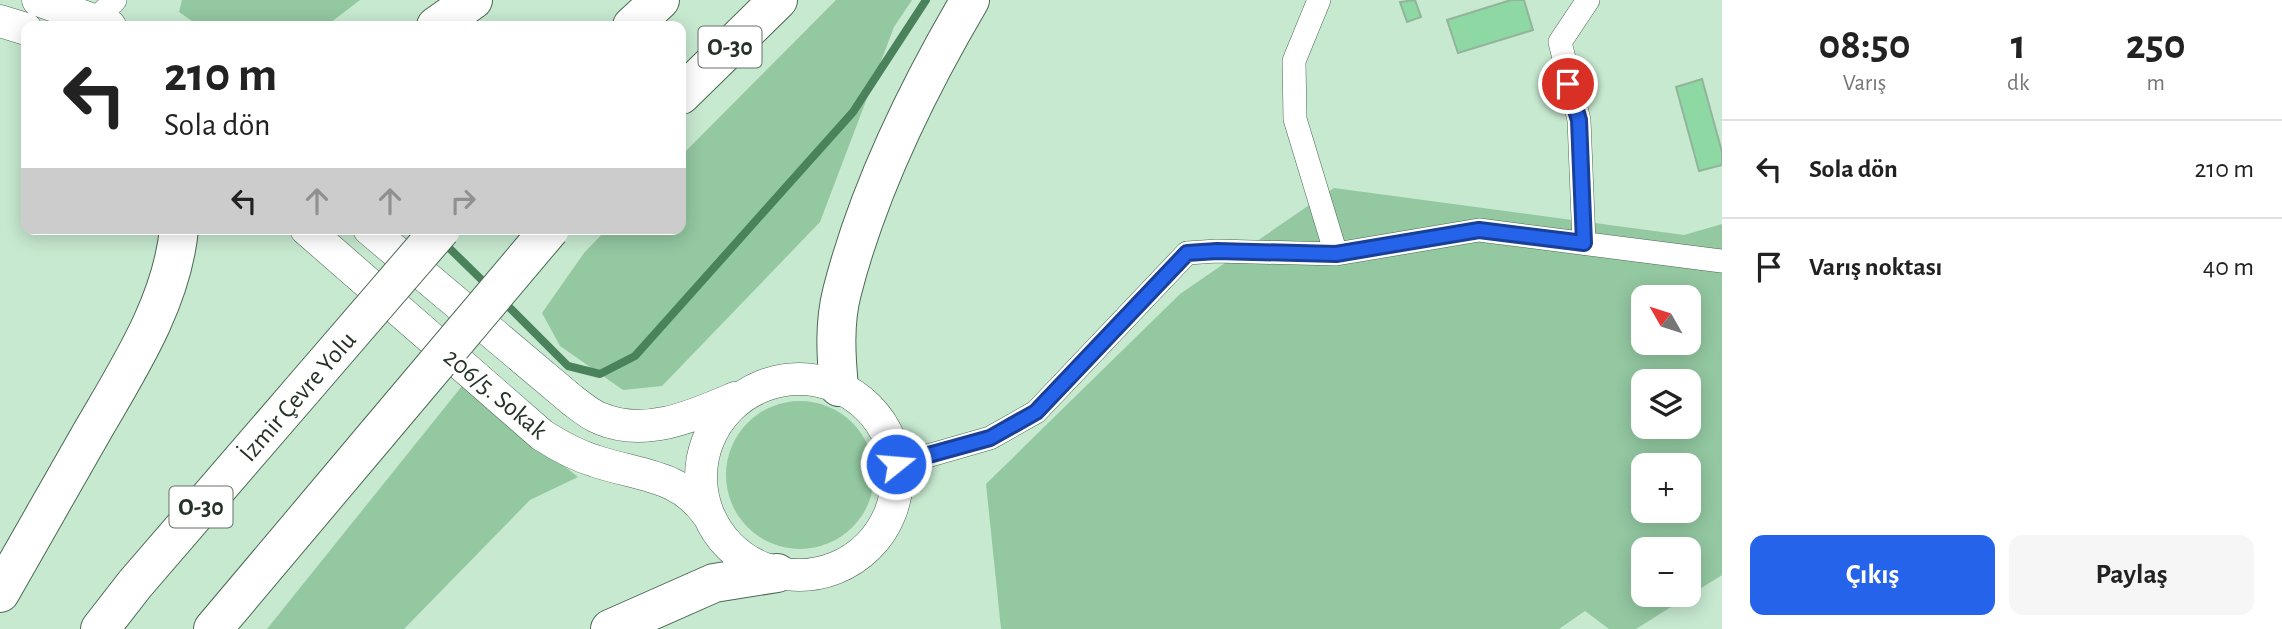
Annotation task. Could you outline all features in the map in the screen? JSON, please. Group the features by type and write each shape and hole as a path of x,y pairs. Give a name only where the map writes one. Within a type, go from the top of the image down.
{"highway":[{"path":"443,21 473,0"},
{"path":"637,21 660,0"},
{"name":"O-30","path":"686,90 778,0"},
{"path":"839,387 837,326 841,293 902,129 933,63 970,0"},
{"path":"0,593 137,353 161,301 177,249 178,235"},
{"name":"İzmir Çevre Yolu","path":"100,629 135,584 436,235"},
{"path":"213,629 545,235"},
{"path":"610,629 714,583 777,573"}],"main road":[{"path":"38,0 107,15"},
{"path":"0,21 21,27"},
{"name":"206/5. Sokak","path":"313,235 542,435 568,452 677,485 695,496 708,515"},
{"name":"206/5. Sokak","path":"376,235 572,400 598,418 625,425 657,425 690,418 762,386"},
{"path":"801,379 839,387 866,406 889,440 896,464 893,502 877,536 849,561 814,574 777,573 759,567 736,552 717,532 708,515 700,478 708,440 729,408 762,386 801,379"}],"street":[{"path":"1319,0 1294,61 1295,119 1336,254"},
{"path":"1584,243 1579,120 1560,43 1588,0"},
{"path":"896,464 990,438 1036,412 1187,253 1217,251 1336,254 1479,230 1722,261"}],"green space":[{"path":"182,0 360,0 333,21 192,21 179,12"},
{"path":"836,0 912,0 894,27 820,222 662,386 623,390 560,346 542,313 584,253 601,235 686,235 686,151"},
{"path":"1334,188 1684,235 1722,224 1722,575 1701,588 1701,537 1631,537 1631,607 1671,607 1636,629 1609,629 1585,611 1559,629 1001,629 986,484 1180,294"},
{"path":"462,386 578,477 530,500 404,629 267,629"},
{"path":"800,401 828,406 853,422 869,447 874,475 869,503 853,528 828,544 800,549 772,544 747,528 731,503 726,475 731,447 747,422 772,406"}],"building":[{"path":"1415,0 1421,17 1407,22 1400,2"},
{"path":"1511,0 1524,0 1533,30 1458,53 1447,20"},
{"path":"1702,79 1722,152 1722,165 1699,171 1676,87"}],"waterway":[{"path":"504,302 568,366 600,374 635,356 853,112 926,0"},
{"path":"444,243 487,285"}],"route":[{"path":"896,464 990,438 1036,412 1187,253 1217,251 1336,254 1479,230 1584,243 1579,120 1568,84"}]}
